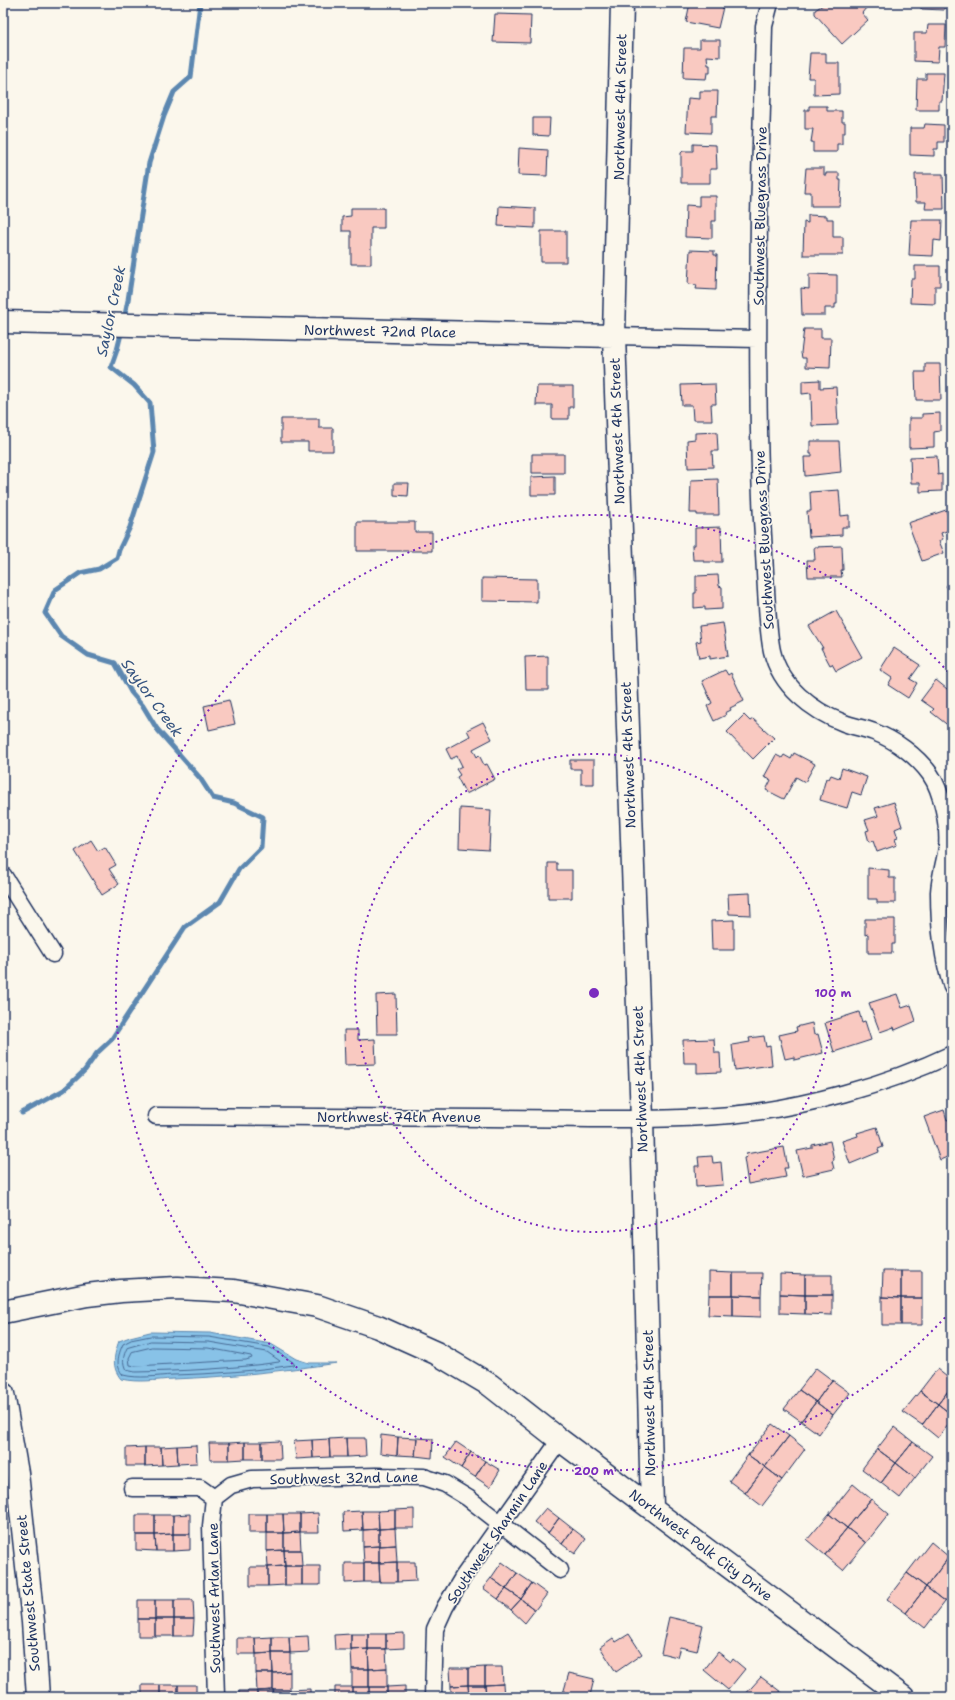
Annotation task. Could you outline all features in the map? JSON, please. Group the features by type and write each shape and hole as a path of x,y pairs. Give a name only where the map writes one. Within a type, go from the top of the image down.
{"street":[{"name":"Northwest 4th Street","path":"622,3 614,336 642,1119 652,1507"},
{"name":"Southwest Bluegrass Drive","path":"770,3 764,26 762,68 757,339 759,472 768,624 772,651 779,671 794,692 817,711 844,723 874,732 896,743 917,759 931,775 941,797 947,829 947,847 939,888 939,916 944,951 952,987"},
{"name":"Northwest 72nd Place","path":"3,322 757,339"},
{"path":"3,875 53,954"},
{"name":"Northwest 74th Avenue","path":"156,1116 642,1119 732,1114 783,1107 836,1095 884,1081 931,1064 952,1054"},
{"name":"Northwest Polk City Drive","path":"3,1312 86,1295 121,1291 178,1288 234,1291 318,1306 378,1327 436,1353 490,1385 560,1440 652,1507 903,1697"},
{"name":"Southwest State Street","path":"3,1394 17,1473 33,1622 38,1697"},
{"name":"Southwest Sharmin Lane","path":"433,1697 434,1629 463,1577 560,1440"},
{"name":"Southwest 32nd Lane","path":"214,1498 231,1485 252,1479 376,1476 424,1477 445,1484 480,1507 560,1570"},
{"path":"132,1488 200,1488 214,1498"},
{"name":"Southwest Arlan Lane","path":"214,1498 212,1526 216,1697"}],"water":[{"path":"150,1332 210,1333 271,1344 296,1359 309,1363 337,1363 214,1377 147,1381 121,1379 116,1370 114,1361 119,1341"}],"building":[{"path":"690,3 724,3 718,28 686,22"},
{"path":"826,3 861,3 866,8 862,13 868,20 842,44 815,14 815,10"},
{"path":"921,3 944,3 944,10 921,9"},
{"path":"495,14 531,15 530,43 493,42"},
{"path":"928,25 946,25 945,47 939,47 938,62 914,61 914,33 927,33"},
{"path":"700,40 720,40 720,57 707,56 708,65 710,65 710,73 707,73 706,79 683,78 684,48 700,48"},
{"path":"810,53 826,53 826,63 839,63 839,94 814,95 814,78 808,78"},
{"path":"926,73 944,73 942,101 939,101 939,110 916,110 917,79 926,79"},
{"path":"700,91 718,91 717,116 711,116 711,133 686,132 688,98 700,99"},
{"path":"809,106 827,106 827,111 842,111 842,122 845,122 845,133 842,133 842,144 837,144 837,152 813,152 813,142 811,142 813,129 805,129 805,110 809,110"},
{"path":"533,118 550,118 549,136 533,135"},
{"path":"925,124 944,125 944,142 938,142 938,149 934,149 934,156 910,155 910,128 924,128"},
{"path":"693,144 716,145 717,169 710,169 710,183 681,183 681,153 683,151 693,151"},
{"path":"519,148 548,150 547,176 518,175"},
{"path":"806,168 824,168 824,175 826,175 826,173 839,173 839,180 841,180 840,206 811,206 811,192 804,192"},
{"path":"915,174 943,174 944,209 925,209 926,202 916,202"},
{"path":"699,196 716,196 716,221 712,221 712,238 685,237 686,205 699,206"},
{"path":"499,206 535,208 535,228 498,226"},
{"path":"351,208 384,208 384,228 371,228 371,264 351,264 351,231 342,231 342,217 351,216"},
{"path":"808,215 827,216 827,219 833,219 833,237 843,237 843,255 803,255 804,222 808,223"},
{"path":"911,220 942,220 941,241 934,240 933,256 909,255"},
{"path":"541,231 566,231 566,262 541,262"},
{"path":"690,250 714,251 714,255 717,255 716,290 696,289 697,285 688,284"},
{"path":"915,266 940,266 940,286 935,286 935,304 910,303 911,279 915,279"},
{"path":"809,274 837,275 837,304 835,304 835,308 825,308 825,315 802,315 801,288 809,289"},
{"path":"804,329 821,329 821,338 831,338 830,368 806,367 806,358 802,358 801,353"},
{"path":"925,364 940,364 941,400 916,400 915,372 925,372"},
{"path":"820,380 820,388 836,387 838,425 812,426 811,393 802,394 802,381"},
{"path":"715,384 716,404 711,404 712,420 693,420 692,405 682,405 681,385"},
{"path":"537,386 573,386 573,407 569,407 569,419 552,419 552,405 536,405"},
{"path":"940,413 940,431 934,432 934,447 909,448 909,418 922,418 922,414"},
{"path":"281,419 319,419 319,428 333,428 333,451 308,451 308,442 281,442"},
{"path":"717,432 718,451 712,451 713,467 688,468 687,440 695,439 695,433"},
{"path":"810,441 839,441 841,472 805,476 804,457 812,457 812,454 810,454"},
{"path":"532,454 564,454 564,473 532,473"},
{"path":"937,456 938,475 942,474 942,491 920,492 920,483 911,483 910,457"},
{"path":"555,476 555,495 531,495 531,477"},
{"path":"718,479 719,515 697,515 697,513 690,513 691,480"},
{"path":"394,483 409,483 408,496 394,495"},
{"path":"839,490 841,516 849,515 849,527 842,527 842,535 809,537 807,511 811,511 810,492"},
{"path":"946,510 952,529 941,533 943,539 939,541 944,553 922,561 908,523"},
{"path":"357,522 415,522 415,532 432,532 432,551 357,551"},
{"path":"721,527 722,562 703,562 703,560 693,560 692,545 695,545 695,528"},
{"path":"842,546 842,577 808,577 807,560 815,560 814,547"},
{"path":"718,575 719,586 722,587 722,609 705,610 705,607 694,608 696,576"},
{"path":"482,578 537,579 537,602 482,601"},
{"path":"952,581 952,593 946,586"},
{"path":"836,611 862,657 836,671 832,664 830,665 821,648 823,648 809,626"},
{"path":"723,623 728,656 710,659 710,656 699,658 696,642 701,641 699,626"},
{"path":"894,648 920,665 910,679 917,683 908,698 888,685 892,678 880,670"},
{"path":"548,656 548,690 526,690 525,657"},
{"path":"725,670 728,675 731,673 744,701 730,708 731,710 725,713 726,715 714,721 707,706 712,703 702,681"},
{"path":"936,680 952,693 952,724 950,727 931,712 934,709 921,700"},
{"path":"229,700 235,724 209,730 204,706"},
{"path":"744,715 750,721 753,719 774,738 753,759 727,732"},
{"path":"483,722 492,739 473,749 477,757 479,755 484,765 487,764 495,779 466,794 457,777 460,775 456,769 462,766 457,756 451,759 446,749 470,736 467,730"},
{"path":"794,753 815,764 805,782 796,777 784,799 766,790 771,780 764,777 776,755 782,758 784,755 791,759"},
{"path":"570,760 594,760 594,784 581,784 581,769 570,769"},
{"path":"842,768 867,777 861,795 852,792 847,808 820,800 826,778 829,779 831,775 839,778"},
{"path":"894,802 902,826 895,829 898,838 895,839 897,845 877,852 873,841 869,842 866,831 869,830 865,820 878,816 875,808"},
{"path":"460,808 491,810 489,850 459,848"},
{"path":"91,840 98,851 105,847 116,865 109,869 119,884 102,895 75,851"},
{"path":"548,863 557,863 557,870 572,870 572,898 548,898"},
{"path":"868,868 889,870 889,878 895,878 895,903 877,903 877,899 868,899"},
{"path":"750,893 751,915 729,914 728,894"},
{"path":"865,919 895,919 895,944 892,944 892,953 868,953 868,934 865,935"},
{"path":"734,920 734,950 712,950 711,921"},
{"path":"396,994 397,1034 377,1034 376,995"},
{"path":"897,994 902,1008 911,1005 916,1021 895,1030 894,1027 880,1032 869,1003"},
{"path":"859,1012 862,1022 865,1021 871,1040 834,1052 825,1023"},
{"path":"812,1023 814,1035 818,1034 823,1053 794,1060 794,1057 785,1059 779,1035 797,1031 796,1027"},
{"path":"344,1030 358,1030 358,1040 375,1039 376,1064 345,1065"},
{"path":"764,1036 766,1047 770,1046 772,1065 735,1070 732,1045 750,1042 749,1038"},
{"path":"714,1039 715,1053 720,1053 721,1072 697,1073 697,1063 684,1063 683,1040"},
{"path":"944,1110 947,1120 952,1118 952,1155 940,1160 924,1117"},
{"path":"877,1127 883,1147 878,1149 879,1152 850,1164 842,1141 858,1136 857,1133"},
{"path":"830,1141 834,1160 832,1161 834,1169 803,1176 797,1151 812,1148 812,1145"},
{"path":"784,1147 788,1168 784,1168 786,1177 748,1184 744,1158 747,1157 746,1154"},
{"path":"712,1156 713,1163 721,1162 723,1185 696,1187 695,1166 699,1166 698,1157"},
{"path":"883,1271 901,1271 901,1298 882,1297"},
{"path":"901,1271 922,1271 922,1298 901,1298"},
{"path":"709,1272 733,1273 733,1295 709,1295"},
{"path":"733,1273 762,1273 761,1296 733,1295"},
{"path":"780,1274 805,1275 805,1295 780,1294"},
{"path":"805,1275 832,1275 832,1295 805,1295"},
{"path":"780,1294 805,1295 805,1314 780,1313"},
{"path":"709,1295 733,1295 733,1316 708,1315"},
{"path":"733,1295 761,1296 761,1317 733,1316"},
{"path":"805,1295 832,1295 832,1315 805,1314"},
{"path":"882,1297 901,1298 901,1325 882,1325"},
{"path":"901,1298 922,1298 922,1325 901,1325"},
{"path":"816,1368 832,1380 816,1402 799,1390"},
{"path":"937,1369 952,1381 952,1386 938,1404 920,1391"},
{"path":"832,1380 850,1393 833,1415 816,1402"},
{"path":"952,1386 952,1415 938,1404"},
{"path":"799,1390 816,1402 801,1421 784,1409"},
{"path":"920,1391 938,1404 922,1425 903,1412"},
{"path":"816,1402 833,1415 819,1434 801,1421"},
{"path":"938,1404 952,1415 952,1420 938,1438 922,1425"},
{"path":"772,1424 789,1436 765,1467 748,1455"},
{"path":"894,1427 913,1442 896,1463 877,1449"},
{"path":"381,1435 398,1437 397,1455 380,1453"},
{"path":"789,1436 805,1449 782,1480 765,1467"},
{"path":"398,1437 417,1438 415,1456 397,1455"},
{"path":"346,1438 365,1438 366,1456 347,1457"},
{"path":"346,1438 347,1457 330,1457 329,1439"},
{"path":"417,1438 433,1439 432,1458 415,1456"},
{"path":"329,1439 330,1457 313,1458 312,1440"},
{"path":"312,1440 313,1458 296,1459 294,1441"},
{"path":"280,1441 281,1459 262,1459 262,1442"},
{"path":"245,1442 262,1442 262,1459 245,1459"},
{"path":"245,1442 245,1459 229,1460 229,1443"},
{"path":"456,1442 471,1452 461,1468 445,1457"},
{"path":"913,1442 932,1456 915,1478 896,1463"},
{"path":"209,1443 229,1443 229,1460 210,1460"},
{"path":"196,1445 197,1463 178,1464 177,1446"},
{"path":"177,1446 178,1464 162,1465 161,1447"},
{"path":"145,1447 161,1447 162,1465 145,1466"},
{"path":"145,1447 145,1466 126,1466 126,1448"},
{"path":"877,1449 896,1463 881,1483 862,1469"},
{"path":"471,1452 485,1461 475,1477 461,1468"},
{"path":"748,1455 765,1467 745,1493 729,1481"},
{"path":"485,1461 500,1470 490,1487 475,1477"},
{"path":"896,1463 915,1478 900,1498 881,1483"},
{"path":"765,1467 782,1480 762,1506 745,1493"},
{"path":"853,1484 871,1499 847,1528 829,1514"},
{"path":"871,1499 889,1514 866,1543 847,1528"},
{"path":"546,1508 559,1518 548,1533 534,1522"},
{"path":"414,1509 414,1528 395,1528 395,1510"},
{"path":"395,1510 395,1528 379,1529 378,1511"},
{"path":"362,1511 378,1511 379,1529 363,1530"},
{"path":"362,1511 363,1530 344,1531 343,1512"},
{"path":"318,1513 319,1532 300,1532 300,1514"},
{"path":"190,1514 190,1534 173,1534 173,1515"},
{"path":"249,1514 267,1514 267,1533 249,1533"},
{"path":"267,1514 283,1514 284,1533 267,1533"},
{"path":"283,1514 300,1514 300,1532 284,1533"},
{"path":"829,1514 847,1528 825,1555 807,1540"},
{"path":"136,1515 155,1515 155,1535 136,1535"},
{"path":"155,1515 173,1515 173,1534 155,1535"},
{"path":"559,1518 573,1529 562,1544 548,1533"},
{"path":"395,1528 396,1545 379,1546 379,1529"},
{"path":"847,1528 866,1543 843,1570 825,1555"},
{"path":"379,1529 379,1546 363,1547 363,1530"},
{"path":"573,1529 586,1539 575,1554 562,1544"},
{"path":"300,1532 301,1550 284,1550 284,1533"},
{"path":"267,1533 284,1533 284,1550 267,1551"},
{"path":"173,1534 190,1534 190,1550 173,1551"},
{"path":"173,1534 173,1551 156,1551 155,1535"},
{"path":"136,1535 155,1535 156,1551 136,1550"},
{"path":"931,1542 949,1557 926,1587 907,1573"},
{"path":"396,1545 397,1562 379,1563 379,1546"},
{"path":"379,1546 379,1563 364,1563 363,1547"},
{"path":"284,1550 301,1550 302,1566 285,1566"},
{"path":"284,1550 285,1566 268,1567 267,1551"},
{"path":"949,1557 952,1559 952,1593 945,1602 926,1587"},
{"path":"397,1562 397,1582 380,1582 379,1563"},
{"path":"397,1562 415,1562 416,1581 397,1582"},
{"path":"502,1562 517,1573 506,1589 491,1578"},
{"path":"345,1563 364,1563 364,1582 345,1583"},
{"path":"364,1563 379,1563 380,1582 364,1582"},
{"path":"285,1566 285,1585 268,1586 268,1567"},
{"path":"285,1566 302,1566 302,1585 285,1585"},
{"path":"302,1566 320,1566 320,1585 302,1585"},
{"path":"250,1567 268,1567 268,1586 250,1586"},
{"path":"517,1573 532,1583 521,1599 506,1589"},
{"path":"907,1573 926,1587 906,1613 887,1599"},
{"path":"491,1578 506,1589 498,1599 483,1588"},
{"path":"532,1583 547,1594 535,1610 521,1599"},
{"path":"926,1587 945,1602 925,1628 906,1613"},
{"path":"506,1589 521,1599 511,1610 498,1599"},
{"path":"521,1599 535,1610 525,1623 511,1610"},
{"path":"138,1600 155,1600 155,1619 138,1619"},
{"path":"155,1600 174,1600 174,1619 155,1619"},
{"path":"174,1600 193,1600 194,1619 174,1619"},
{"path":"669,1617 703,1625 697,1651 680,1647 677,1657 661,1653"},
{"path":"138,1619 155,1619 155,1636 138,1636"},
{"path":"155,1619 174,1619 174,1636 155,1636"},
{"path":"174,1619 194,1619 193,1636 174,1636"},
{"path":"404,1633 404,1648 386,1649 386,1634"},
{"path":"351,1634 368,1634 368,1649 351,1650"},
{"path":"351,1634 351,1650 335,1650 334,1635"},
{"path":"368,1634 386,1634 386,1649 368,1649"},
{"path":"629,1634 642,1654 616,1672 600,1647 613,1638 616,1642"},
{"path":"308,1636 309,1652 290,1653 289,1637"},
{"path":"272,1637 289,1637 290,1653 272,1653"},
{"path":"272,1637 272,1653 256,1654 255,1638"},
{"path":"237,1638 255,1638 256,1654 237,1654"},
{"path":"368,1649 386,1649 387,1668 369,1669"},
{"path":"368,1649 369,1669 352,1669 351,1650"},
{"path":"718,1652 731,1662 733,1659 745,1669 728,1690 704,1670"},
{"path":"272,1653 290,1653 290,1672 273,1673"},
{"path":"272,1653 273,1673 256,1673 256,1654"},
{"path":"485,1667 502,1667 503,1684 485,1685"},
{"path":"485,1667 485,1685 468,1685 468,1668"},
{"path":"387,1668 387,1687 369,1687 369,1669"},
{"path":"450,1668 468,1668 468,1685 451,1686"},
{"path":"352,1669 369,1669 369,1687 352,1687"},
{"path":"290,1672 290,1690 273,1690 273,1673"},
{"path":"256,1673 273,1673 273,1690 257,1691"},
{"path":"569,1673 594,1679 590,1696 593,1697 562,1697"},
{"path":"761,1677 785,1695 784,1697 743,1697"},
{"path":"503,1684 504,1697 486,1697 485,1685"},
{"path":"142,1685 160,1685 160,1697 142,1697"},
{"path":"160,1685 178,1685 178,1697 160,1697"},
{"path":"178,1685 196,1685 196,1697 178,1697"},
{"path":"468,1685 485,1685 486,1697 469,1697"},
{"path":"468,1685 469,1697 451,1697 451,1686"},
{"path":"405,1686 405,1697 387,1697 387,1687"},
{"path":"335,1687 352,1687 352,1697 335,1697"},
{"path":"352,1687 369,1687 369,1697 352,1697"},
{"path":"369,1687 387,1687 387,1697 369,1697"},
{"path":"310,1689 310,1697 290,1697 290,1690"},
{"path":"273,1690 290,1690 290,1697 274,1697"},
{"path":"273,1690 274,1697 257,1697 257,1691"},
{"path":"239,1691 257,1691 257,1697 239,1697"}],"waterway":[{"name":"Saylor Creek","path":"124,320 149,163 164,116 174,92 191,77 200,3"},
{"name":"Saylor Creek","path":"22,1113 64,1090 85,1070 97,1053 111,1040 185,927 220,902 239,869 261,847 263,817 234,803 213,798 200,778 157,729 143,706 131,692 115,663 88,655 61,636 45,613 55,590 80,573 99,569 117,558 119,550 130,527 154,452 150,403 134,385 111,367 122,330"}]}
